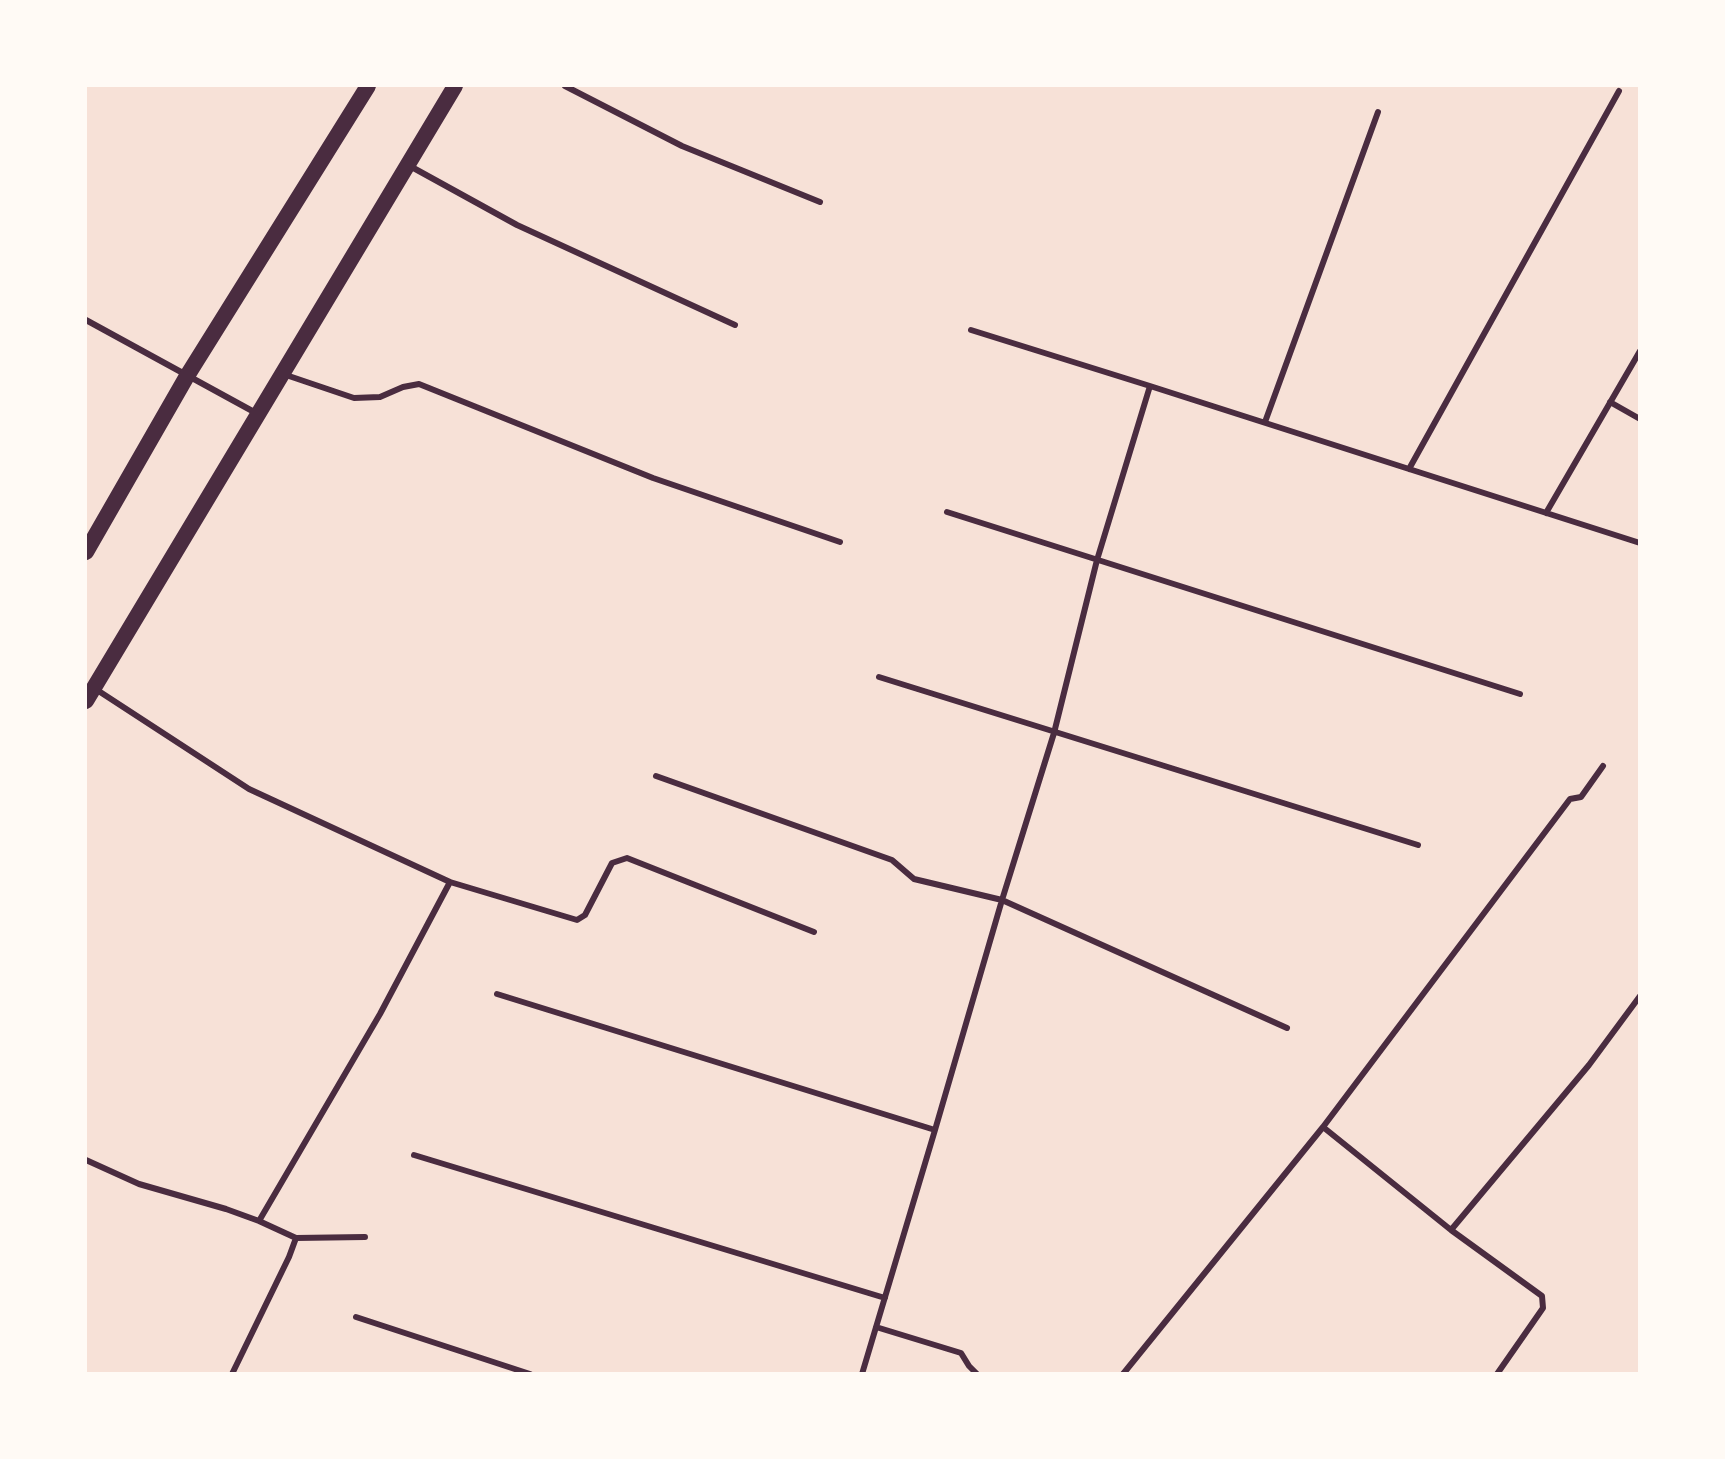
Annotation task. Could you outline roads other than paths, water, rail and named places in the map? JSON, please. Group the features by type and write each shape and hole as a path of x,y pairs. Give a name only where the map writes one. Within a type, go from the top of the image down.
{"highway":[{"path":"86,552 187,376 368,86"},
{"path":"89,694 455,86"}],"street":[{"path":"565,86 682,146 819,202"},
{"path":"1409,470 1619,90"},
{"path":"1265,423 1378,112"},
{"path":"407,164 517,225 735,325"},
{"path":"86,320 258,414"},
{"path":"971,330 1640,543"},
{"path":"1546,513 1640,351"},
{"path":"282,374 354,398 380,397 403,387 419,384 653,478 840,542"},
{"path":"862,1374 1002,900 1054,733 1098,560 1150,386"},
{"path":"1610,402 1640,419"},
{"path":"947,512 1520,694"},
{"path":"879,678 1418,845"},
{"path":"89,694 249,789 450,882 577,920 585,915 612,863 627,858 814,932"},
{"path":"1122,1374 1323,1127 1570,799 1581,797 1603,766"},
{"path":"656,776 892,860 914,879 1002,900 1287,1028"},
{"path":"259,1221 380,1014 450,882"},
{"path":"497,994 935,1130"},
{"path":"1451,1230 1589,1065 1640,996"},
{"path":"1323,1127 1451,1230 1542,1296 1544,1308 1497,1374"},
{"path":"414,1155 885,1298"},
{"path":"86,1160 139,1184 226,1209 296,1238 365,1237"},
{"path":"232,1374 296,1238"},
{"path":"356,1317 530,1374"},
{"path":"876,1327 961,1353 977,1374"}]}
